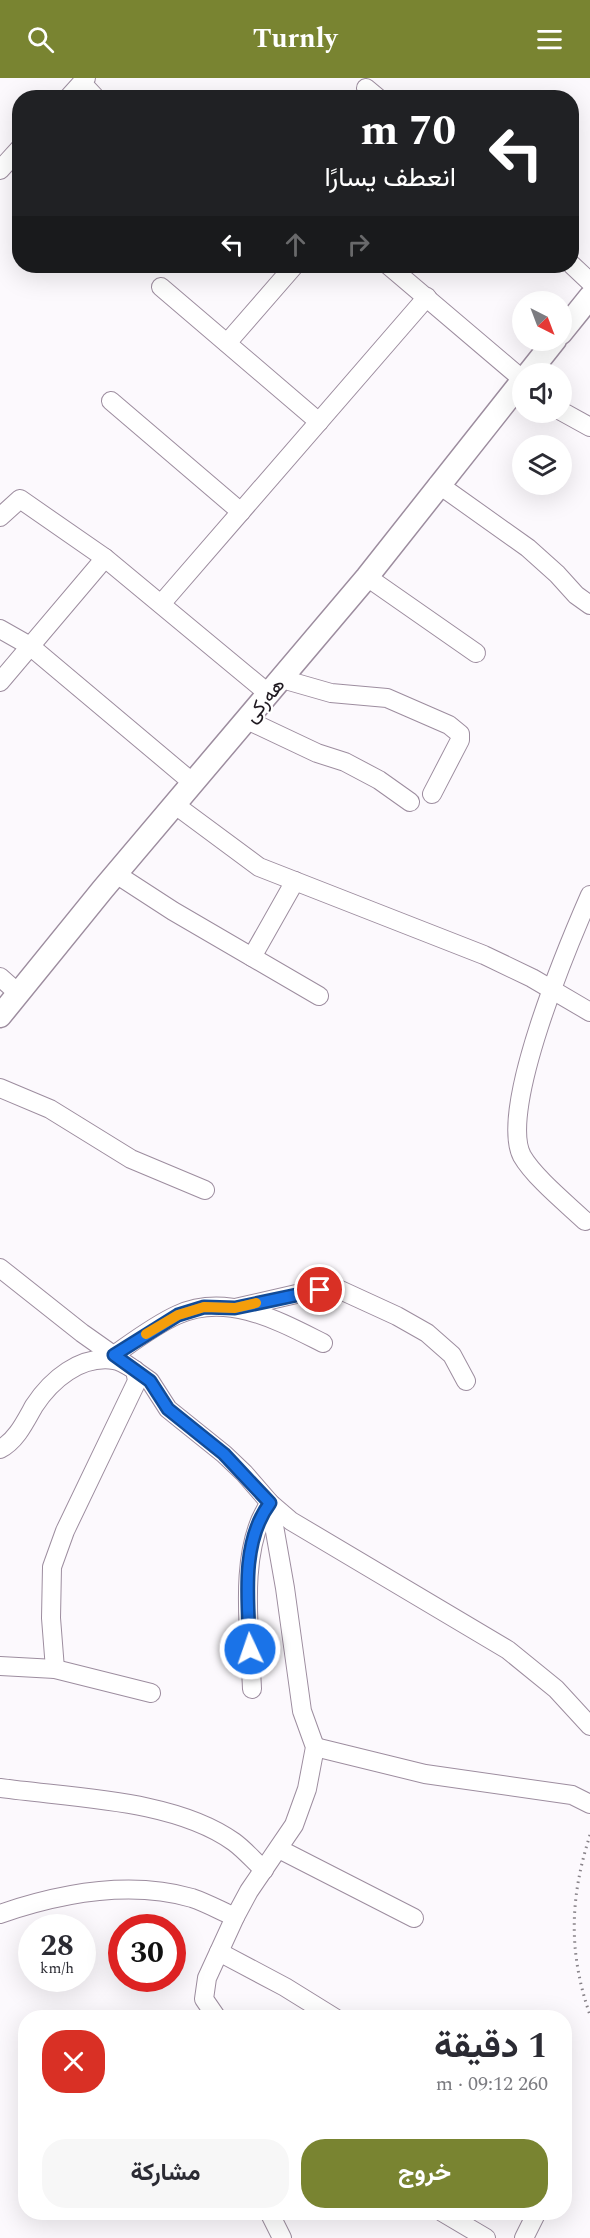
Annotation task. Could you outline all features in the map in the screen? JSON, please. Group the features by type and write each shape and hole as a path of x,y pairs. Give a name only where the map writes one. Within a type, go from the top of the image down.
{"street":[{"path":"0,170 12,148"},
{"path":"579,272 590,282"},
{"path":"226,343 288,273"},
{"path":"398,273 512,373"},
{"path":"161,287 319,422"},
{"path":"161,604 427,297"},
{"path":"572,319 590,297"},
{"name":"هەرکی","path":"537,363 546,351"},
{"name":"هەرکی","path":"0,1016 174,804 367,577 438,484 512,394"},
{"path":"111,401 241,512"},
{"path":"572,417 590,427"},
{"path":"438,484 528,548 576,595 590,605"},
{"path":"0,517 20,499 105,558 161,604 275,687 387,699 450,725 460,734 460,740 432,794"},
{"path":"0,682 105,558"},
{"path":"367,577 476,653"},
{"path":"0,629 30,646 193,783"},
{"path":"247,720 317,753 345,762 379,780 410,802"},
{"path":"174,804 259,867 484,955 590,1012"},
{"path":"116,874 173,911 320,996"},
{"path":"252,957 295,881"},
{"path":"585,1221 529,1166 521,1154 518,1141 518,1112 522,1085 552,990 590,895"},
{"path":"0,977 18,993"},
{"path":"0,1088 50,1110 131,1159 205,1190"},
{"path":"0,1268 82,1333 150,1381 168,1409 224,1454 270,1503 291,1521 508,1650 556,1689 590,1726"},
{"path":"235,1308 305,1292 336,1288 397,1316 427,1334 452,1355 466,1381"},
{"path":"114,1355 178,1315 204,1307 235,1308 274,1318 323,1343"},
{"path":"0,1449 21,1429 55,1379 79,1365 97,1360 116,1360 135,1370"},
{"path":"56,1670 51,1618 52,1567 65,1531 137,1381 135,1370"},
{"path":"252,1689 248,1608 252,1542 260,1516 270,1503"},
{"path":"211,2010 204,2000 207,1978 249,1891 294,1825 307,1789 315,1747 302,1711 285,1588 270,1503"},
{"path":"0,1666 56,1670 151,1693"},
{"path":"315,1747 425,1774 572,1795 590,1804"},
{"path":"0,1788 146,1806 212,1830 234,1842 264,1870"},
{"path":"279,1849 414,1918"},
{"path":"0,1914 71,1894 107,1890 142,1890 193,1899 235,1917"},
{"path":"219,1952 285,1987 321,2010"},
{"path":"273,2220 282,2238"},
{"path":"456,2220 486,2238"},
{"path":"524,2238 533,2220"}],"path":[{"path":"590,1835 573,1912 574,1946 590,2015"}],"slow traffic":[{"path":"146,1334 178,1315 204,1307 235,1308 256,1303"}],"route":[{"path":"250,1649 248,1608 252,1542 260,1516 270,1503 224,1454 168,1409 150,1381 114,1355 178,1315 204,1307 235,1308 320,1290"}]}
